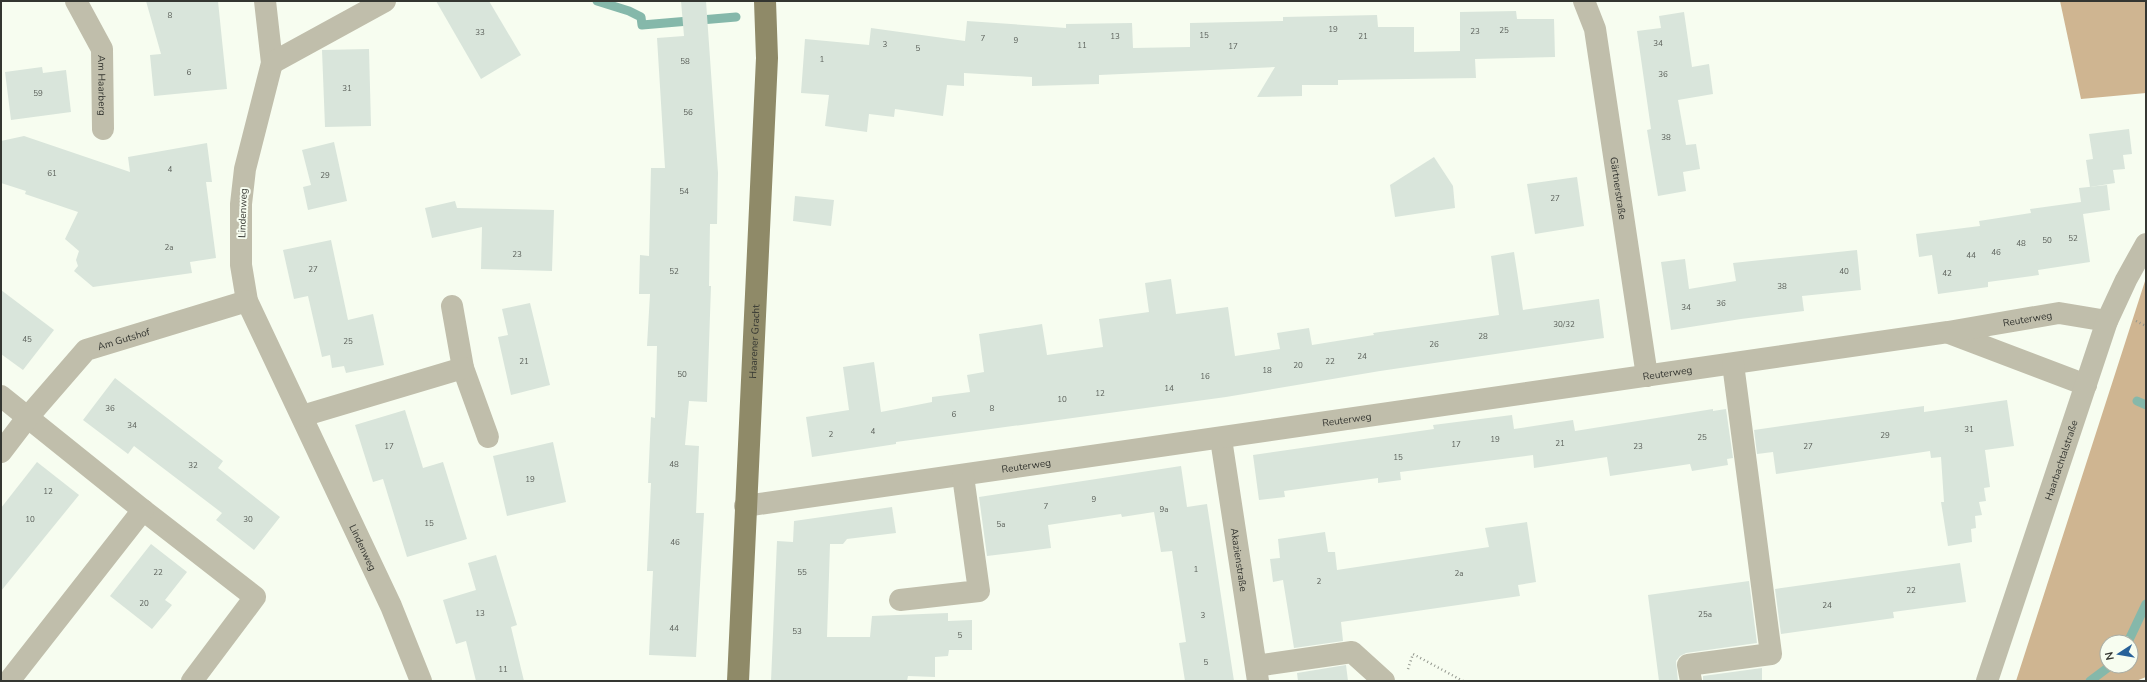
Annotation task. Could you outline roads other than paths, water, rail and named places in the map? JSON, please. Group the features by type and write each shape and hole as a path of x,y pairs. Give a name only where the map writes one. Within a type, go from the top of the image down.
{"main road":[{"name":"Haarener Gracht","path":"738,681 766,66 765,1"}],"street":[{"name":"Am Haarberg","path":"76,1 102,49 103,129"},
{"name":"Lindenweg","path":"265,1 272,63 245,169 242,204 241,265 247,301 391,606 421,681"},
{"path":"272,63 385,1"},
{"name":"Gärtnerstraße","path":"1584,1 1595,29 1647,376"},
{"name":"Haarbachtalstraße","path":"1986,681 2107,321 2126,280 2146,244"},
{"name":"Am Gutshof","path":"1,452 27,418 86,350 247,301"},
{"path":"452,306 463,368 488,436"},
{"name":"Reuterweg","path":"745,506 963,476 1733,364 1948,332 2059,313 2107,321"},
{"name":"Reuterweg","path":"1948,332 2086,385"},
{"path":"1691,681 1688,665 1770,654 1733,364"},
{"path":"302,416 463,368"},
{"path":"1,396 143,510 255,597 192,681"},
{"name":"Akazienstraße","path":"1221,438 1257,674"},
{"path":"900,600 979,591 963,476"},
{"path":"10,681 143,510"},
{"path":"1257,674 1352,652 1384,681"}],"waterway":[{"path":"597,1 629,11 641,17 642,25 736,17"},
{"path":"2137,401 2146,405"},
{"path":"2132,634 2146,604"},
{"path":"2090,681 2099,674"}]}
